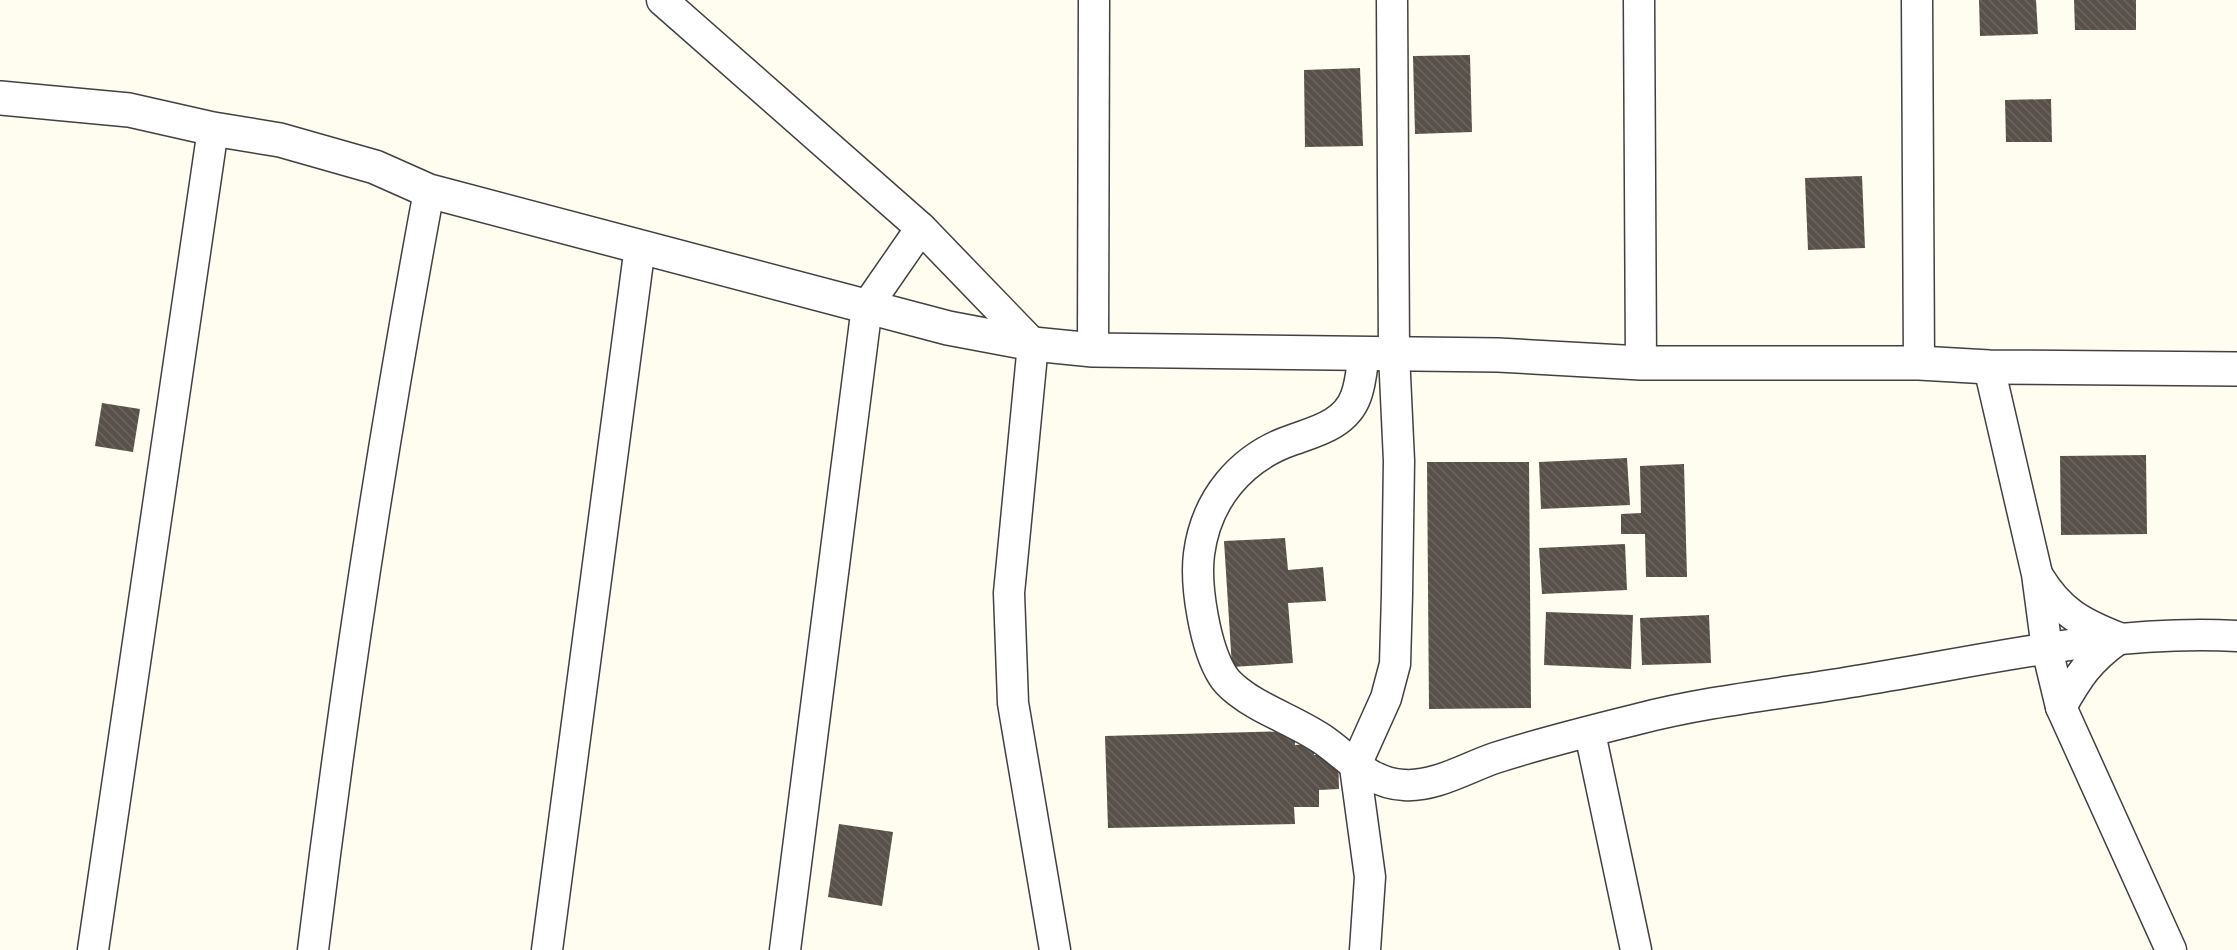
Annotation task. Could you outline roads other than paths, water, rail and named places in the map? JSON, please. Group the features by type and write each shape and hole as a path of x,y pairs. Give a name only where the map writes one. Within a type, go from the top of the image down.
{"street":[{"path":"662,0 921,228 1033,344 1009,593 1012,692 1027,796 1055,950"},
{"path":"1093,350 1094,0"},
{"path":"1365,950 1370,877 1355,767 1386,698 1395,664 1399,462 1379,353 1392,0"},
{"path":"1638,0 1641,363"},
{"path":"1917,0 1919,363"},
{"path":"0,98 129,110 213,129 280,140 375,167 429,191 948,328 1033,344 1093,350 1498,355 1641,363 1828,365 1919,363 1989,367 2237,369"},
{"path":"93,950 213,129"},
{"path":"313,950 336,761 370,530 429,191"},
{"path":"785,950 867,306 921,228"},
{"path":"547,950 640,246"},
{"path":"1379,353 1356,398 1340,419 1321,432 1288,441 1246,464 1225,488 1206,519 1198,557 1202,608 1210,645 1223,678 1254,702 1317,736 1346,756 1355,767 1400,785 1422,784 1498,757 1638,719 1707,704 2119,638 2206,634 2237,636"},
{"path":"1989,367 2037,574 2047,649 2061,707 2171,950"},
{"path":"2037,574 2052,600 2087,624 2119,638"},
{"path":"2061,707 2080,673 2094,657 2119,638"},
{"path":"1590,733 1636,950"}]}
